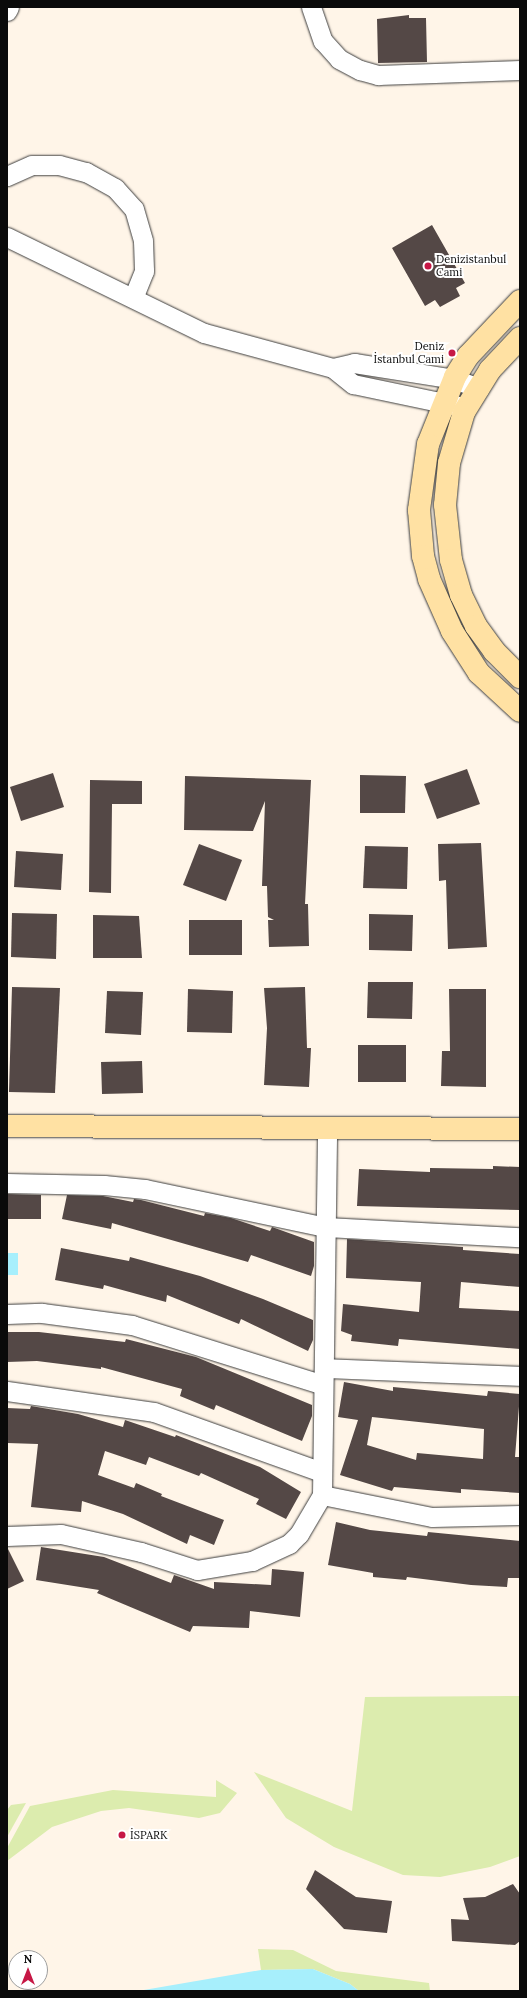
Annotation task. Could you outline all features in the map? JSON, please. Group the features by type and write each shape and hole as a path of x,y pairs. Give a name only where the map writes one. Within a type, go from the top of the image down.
{"street":[{"path":"7,12 9,7"},
{"path":"311,7 323,41 340,59 360,70 378,75 520,70"},
{"path":"7,176 32,165 59,165 86,172 115,188 134,209 143,241 144,271 133,298"},
{"path":"7,237 204,333 333,368 353,384 466,408"},
{"path":"520,301 468,356 454,379 443,403 428,444 420,487 420,525 425,562 440,606 464,653 479,673 520,711"},
{"path":"520,338 490,370 466,408 452,446 446,485 446,530 451,560 461,595 476,626 494,651 520,677"},
{"path":"333,368 354,363 454,379 479,388"},
{"path":"7,1126 520,1129"},
{"path":"7,1536 61,1534 141,1552 197,1570 252,1561 289,1544 299,1534 322,1495 328,1127"},
{"path":"7,1183 104,1184 145,1189 326,1227 520,1237"},
{"path":"7,1314 42,1313 132,1325 324,1377 520,1376"},
{"path":"7,1390 154,1412 322,1472"},
{"path":"322,1495 432,1517 520,1515"}],"green space":[{"path":"520,1696 520,1856 490,1867 440,1877 403,1875 334,1847 286,1818 254,1772 352,1811 365,1697"},
{"path":"216,1780 237,1793 220,1813 199,1818 129,1808 101,1811 52,1827 7,1861 7,1848 30,1806 113,1790 216,1797"},
{"path":"26,1803 7,1837 7,1810 11,1805"},
{"path":"258,1949 293,1950 336,1971 429,1983 430,1991 359,1991 350,1984 313,1969 261,1970"}],"water":[{"path":"7,1253 18,1253 18,1275 7,1275"},
{"path":"313,1969 350,1984 359,1991 138,1991 261,1970"}],"building":[{"path":"409,15 409,18 426,18 427,62 378,63 377,19"},
{"name":"Denizistanbul Cami","path":"432,225 465,283 456,288 460,296 440,307 435,300 425,306 392,248"},
{"path":"467,769 480,804 437,819 424,784"},
{"path":"53,773 64,807 21,821 10,787"},
{"path":"360,775 406,776 405,813 360,813"},
{"path":"185,776 311,780 305,904 308,904 309,946 269,947 268,920 274,920 268,917 267,886 262,886 265,801 253,831 184,830"},
{"path":"90,780 142,781 142,804 112,804 111,893 89,892"},
{"path":"481,843 487,947 448,949 446,880 439,881 438,844"},
{"path":"199,844 242,860 226,901 183,885"},
{"path":"365,846 408,847 407,889 363,888"},
{"path":"16,851 63,854 61,890 14,887"},
{"path":"12,913 57,914 56,959 11,957"},
{"path":"369,914 413,915 412,951 369,950"},
{"path":"93,915 139,916 142,958 93,958"},
{"path":"189,920 242,920 242,955 189,955"},
{"path":"368,982 413,982 412,1019 367,1018"},
{"path":"12,987 60,988 55,1093 9,1092"},
{"path":"305,987 307,1048 311,1048 309,1087 264,1085 267,1028 264,988"},
{"path":"188,989 233,991 232,1033 187,1032"},
{"path":"449,989 486,989 486,1087 441,1086 442,1051 450,1051"},
{"path":"107,991 143,992 141,1035 105,1033"},
{"path":"358,1045 406,1045 406,1082 358,1082"},
{"path":"142,1061 143,1093 102,1094 101,1062"},
{"path":"493,1166 520,1167 520,1210 357,1206 359,1169 430,1172 430,1168 493,1169"},
{"path":"7,1194 41,1195 41,1219 7,1219"},
{"path":"67,1195 103,1196 133,1202 134,1199 141,1200 204,1216 205,1213 231,1218 270,1231 272,1227 314,1242 314,1266 311,1276 251,1255 248,1262 112,1223 111,1229 62,1219"},
{"path":"347,1239 463,1247 463,1250 520,1254 520,1287 461,1282 459,1308 520,1311 520,1349 399,1339 398,1346 351,1341 352,1335 341,1331 343,1304 419,1312 421,1282 346,1278"},
{"path":"61,1248 129,1261 130,1257 200,1276 263,1299 313,1320 313,1340 308,1351 241,1319 239,1324 167,1295 166,1302 104,1285 103,1289 55,1280"},
{"path":"7,1332 39,1332 125,1342 126,1339 196,1357 312,1405 312,1416 302,1441 216,1405 214,1410 180,1396 182,1389 101,1367 101,1369 37,1361 7,1362"},
{"path":"344,1382 393,1391 393,1387 487,1396 488,1391 520,1394 515,1457 520,1457 520,1493 461,1489 461,1493 394,1487 392,1491 340,1475 358,1420 338,1417","holes":["372,1417 484,1429 483,1459 417,1453 416,1460 367,1445"]},
{"path":"31,1406 78,1414 123,1427 125,1420 175,1437 176,1435 260,1467 301,1492 286,1519 256,1504 259,1499 201,1473 199,1476 149,1457 146,1465 105,1451 98,1475 134,1488 136,1483 162,1494 161,1496 224,1520 214,1545 190,1535 187,1544 123,1514 82,1501 81,1512 31,1507 38,1444 7,1443 7,1408 30,1409"},
{"path":"336,1522 370,1530 427,1536 428,1532 520,1541 520,1578 508,1578 507,1587 471,1585 407,1577 406,1580 373,1577 373,1573 328,1565"},
{"path":"7,1547 24,1581 7,1589"},
{"path":"41,1547 104,1557 171,1583 174,1575 214,1589 214,1582 271,1585 272,1569 304,1572 300,1617 250,1611 249,1628 193,1626 190,1632 97,1593 99,1590 36,1580"},
{"path":"315,1870 356,1897 392,1901 387,1933 344,1929 306,1889"},
{"path":"513,1884 520,1894 520,1941 515,1945 452,1941 451,1919 469,1920 463,1898 485,1897"}],"place":[{"name":"Denizistanbul Cami","path":"428,266"},
{"name":"Deniz İstanbul Cami","path":"452,353"},
{"name":"İSPARK","path":"122,1835"}]}
